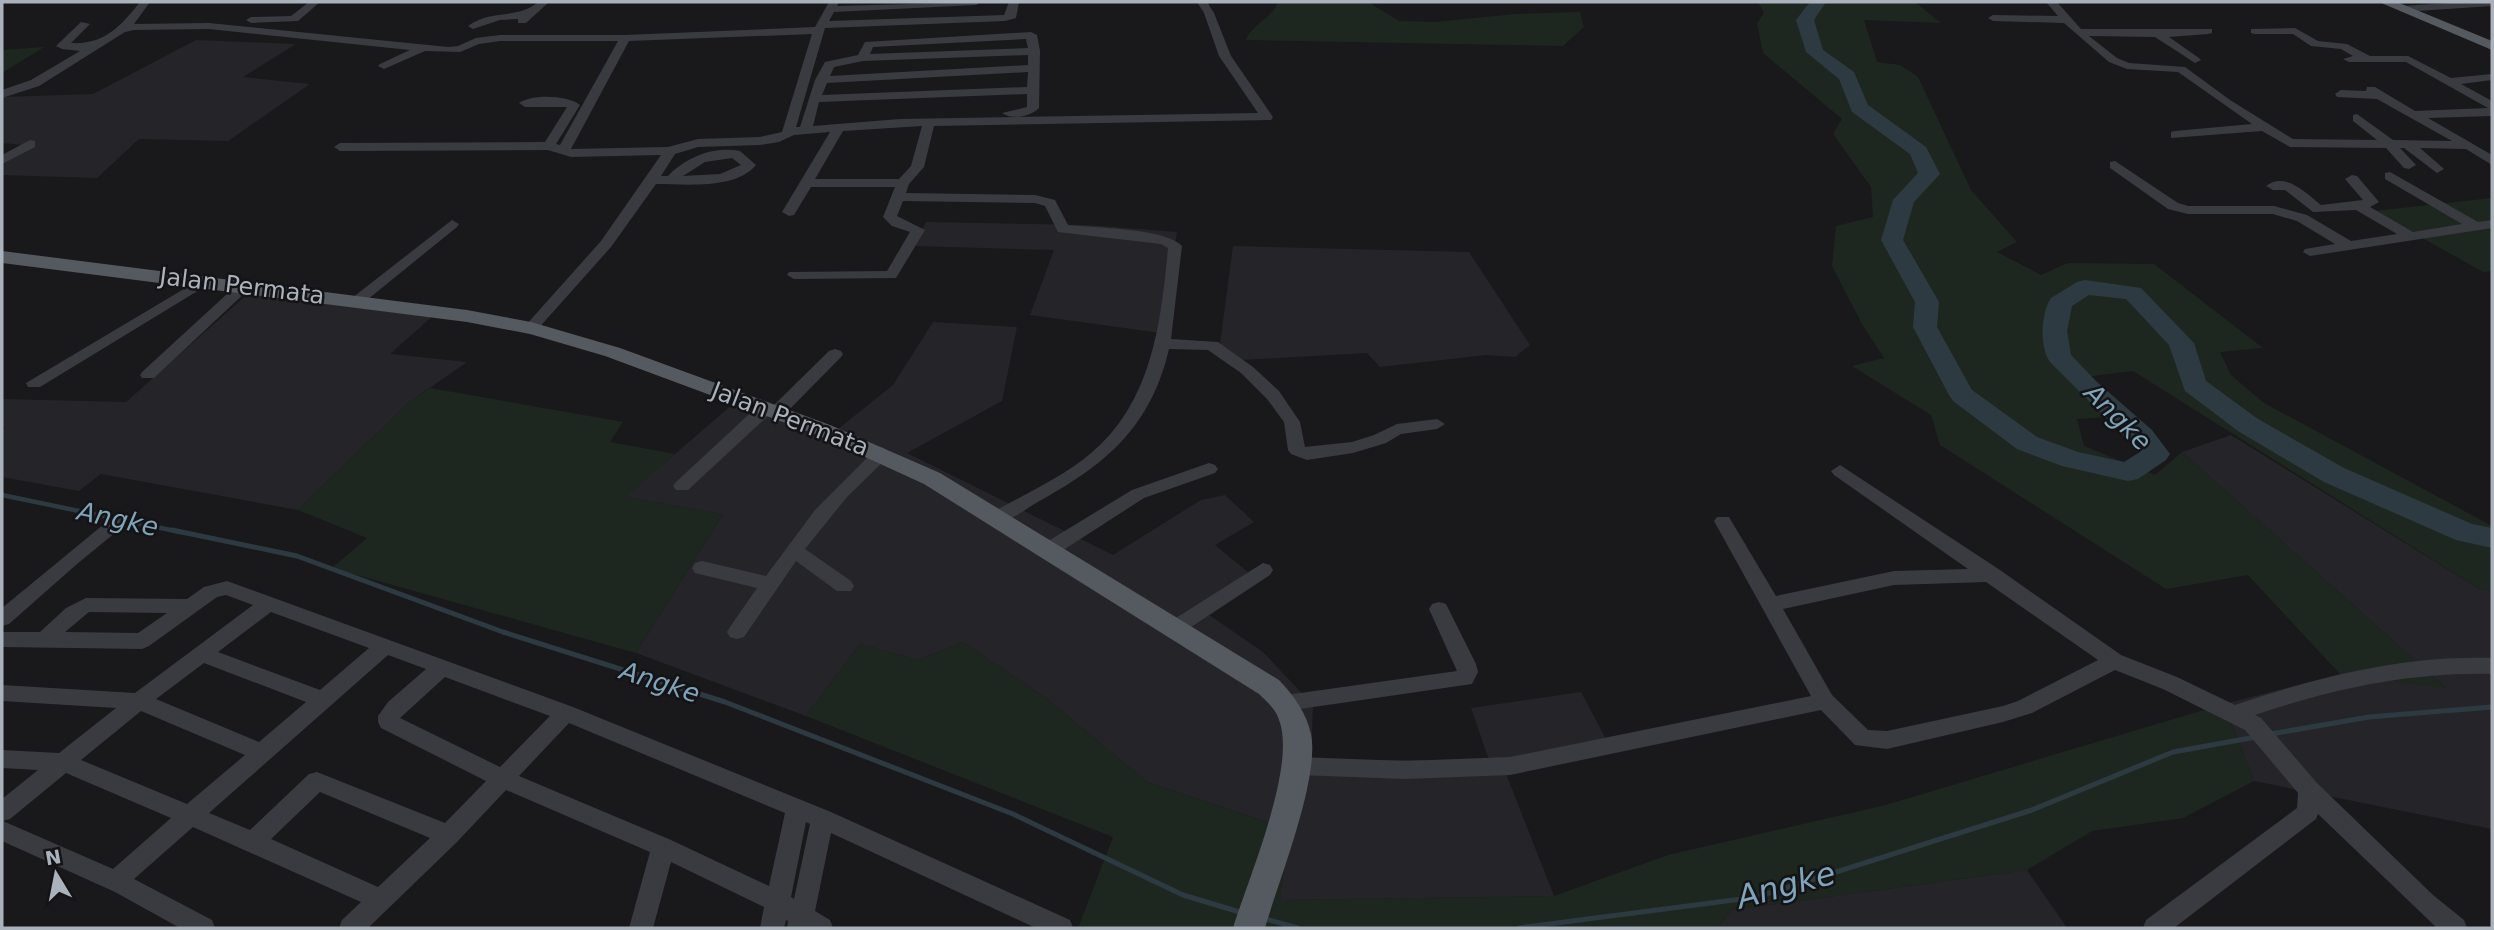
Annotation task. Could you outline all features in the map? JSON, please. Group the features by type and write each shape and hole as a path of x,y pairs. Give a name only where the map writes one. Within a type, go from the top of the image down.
{"main road":[{"path":"2386,2 2492,46"},
{"name":"Jalan Permata","path":"2,257 357,301 531,328 592,347 771,410 922,472 999,516 1047,551 1269,687 1286,703"},
{"path":"1253,914 1299,766 1297,727 1286,703"}],"street":[{"path":"2,94 35,83 125,29 145,2"},
{"path":"142,23 295,19 315,2"},
{"path":"500,38 544,2"},
{"path":"822,25 816,21 829,4 976,2"},
{"path":"125,29 209,26 456,50 476,41 500,38 625,38 822,25 1005,18 1012,16 1014,2"},
{"path":"802,128 1267,117 1225,56 1209,13 1202,2"},
{"path":"2051,2 2078,32 2104,54 2123,65 2181,69 2226,103 2282,139 2296,144 2469,145"},
{"path":"911,22 913,3"},
{"path":"2402,9 2492,3"},
{"path":"474,26 499,16 529,15"},
{"path":"2255,17 2274,31"},
{"path":"1993,18 2067,20"},
{"path":"85,24 62,46 93,48"},
{"path":"802,128 822,25"},
{"path":"2255,31 2295,31 2315,44 2343,46 2367,59"},
{"path":"2078,32 2208,32"},
{"path":"2158,34 2196,60"},
{"path":"340,147 549,146 571,153 670,151 701,142 779,138 802,128 1027,112 1033,108 1034,51 1031,35 867,45 865,56 861,58 829,64 802,128"},
{"path":"564,150 625,38"},
{"path":"384,66 423,48"},
{"path":"2349,60 2408,59 2490,112"},
{"path":"821,80 1033,68"},
{"path":"2447,82 2492,77"},
{"path":"814,99 1033,90"},
{"path":"2341,94 2375,93 2491,158"},
{"path":"525,103 564,102 574,105 549,146"},
{"path":"2226,103 2248,103"},
{"path":"2413,116 2490,112"},
{"path":"2357,118 2388,143 2409,165"},
{"path":"794,275 891,275 896,270 918,230 891,220 901,190 918,167 929,123"},
{"path":"789,212 839,126"},
{"path":"2175,135 2265,127"},
{"path":"2406,143 2437,169"},
{"path":"2,160 30,145"},
{"path":"531,328 571,286 652,180 670,151"},
{"path":"652,180 672,180 725,177 743,172 750,165 735,153 701,157 682,168 672,180"},
{"path":"2115,165 2173,206 2188,210 2274,209 2302,218 2347,245"},
{"path":"2390,176 2476,226"},
{"path":"2273,186 2288,186 2318,209 2359,206 2372,202 2352,179"},
{"path":"807,183 1035,199 1050,203 1063,229 1170,241 1175,246 1170,306 1162,344 1148,390 1133,420 1096,458 999,516"},
{"path":"2359,206 2411,237"},
{"path":"357,301 452,223"},
{"path":"2310,252 2492,225"},
{"path":"34,383 204,281"},
{"path":"148,375 244,286"},
{"path":"1162,344 1212,345 1247,370 1273,395 1292,422 1297,450 1300,452 1307,454 1353,447 1380,439 1397,429 1437,425"},
{"path":"682,486 835,354"},
{"path":"737,632 824,512 865,466 881,453"},
{"path":"1047,551 1138,494 1209,469"},
{"path":"1840,471 2114,660 2170,683 2253,724 2309,790 2405,884 2455,928"},
{"path":"1723,521 1825,702 1863,740 1887,740 2025,707 2114,660"},
{"path":"2,619 70,559 115,524"},
{"path":"795,551 844,586"},
{"path":"702,568 771,583"},
{"path":"1175,628 1263,570"},
{"path":"1769,605 1894,578 1993,575"},
{"path":"2,639 142,641 222,587 566,713 823,819 1061,928"},
{"path":"44,640 73,612 86,605 191,606"},
{"path":"2,812 62,762 267,605"},
{"path":"1286,703 1465,678 1468,672 1466,664 1439,609"},
{"path":"114,882 385,646"},
{"path":"203,655 323,700"},
{"path":"2231,715 2295,692 2338,683 2415,670 2492,666"},
{"path":"442,668 394,708 389,722 503,779 663,847 778,902 807,925 823,819"},
{"path":"2,693 139,702 262,753"},
{"path":"1299,766 1405,770 1510,766 1825,702"},
{"path":"351,928 449,835 566,713"},
{"path":"2,759 62,762 253,842 381,900"},
{"path":"253,842 317,781 449,835"},
{"path":"2155,928 2308,811 2309,790"},
{"path":"772,928 797,809"},
{"path":"2,831 114,882 203,928"},
{"path":"641,928 663,847"}],"shaded area":[{"path":"1278,2 1368,2 1399,21 1435,22 1516,14 1580,12 1584,27 1563,46 1246,40"},
{"path":"1758,2 1915,2 1941,23 1864,20 1877,62 1900,65 1918,77 1971,190 2017,242 1997,252 2041,275 2068,263 2154,264 2263,348 2220,352 2231,375 2264,403 2492,526 2492,589 2481,590 2133,371 2084,377 2122,416 2077,419 2084,446 2155,475 2182,452 2447,689 2340,674 2248,575 2166,589 1940,445 1931,415 1852,366 1884,358 1862,324 1832,266 1836,226 1873,217 1871,187 1833,134 1842,119 1763,53 1757,23 1764,13"},
{"path":"196,40 296,44 243,77 310,84 228,141 139,139 97,178 2,175 2,159 24,145 2,143 2,97 93,94"},
{"path":"44,47 2,73 2,50"},
{"path":"2492,198 2492,271 2483,272 2374,211"},
{"path":"926,222 1088,225 1177,232 1161,333 1030,315 1054,250 914,246"},
{"path":"1233,246 1469,252 1530,345 1515,357 1486,355 1380,367 1367,353 1241,360 1220,344"},
{"path":"250,292 435,314 390,354 467,362 408,403 298,510 101,474 79,491 2,477 2,430 5,427 2,426 2,399 126,402"},
{"path":"933,322 1017,327 1002,401 907,453 1113,555 1201,500 1225,495 1254,522 1215,545 1249,573 1199,608 1263,652 1313,705 1311,760 1489,760 1471,708 1581,692 1608,743 1501,761 1554,896 1280,900 1288,829 1147,782 1047,699 963,642 918,660 860,644 806,716 636,653 723,514 625,497 741,397 833,433 893,385"},
{"path":"430,388 623,422 610,442 675,454 626,497 723,514 636,653 332,568 367,538 298,510 408,403"},
{"path":"2231,435 2481,590 2492,589 2492,829 2254,781 2224,704 2340,674 2446,688 2182,452"},
{"path":"963,642 1047,699 1147,782 1288,829 1280,900 1554,896 1668,855 1886,805 2224,704 2254,781 2183,818 2092,831 2027,870 1731,910 1718,928 1078,928 1113,837 806,716 860,644 918,660"},
{"path":"2027,870 2067,928 1718,928 1731,910"}],"waterway":[{"name":"Angke","path":"1818,2 1805,20 1815,52 1847,76 1859,108 1919,151 1929,174 1904,200 1892,240 1927,302 1925,327 1962,395 2027,443 2072,460 2128,472 2156,454 2142,436 2088,388 2059,357 2055,331 2060,303 2085,287 2133,293 2181,343 2194,385 2248,425 2334,475 2466,533 2492,538"},
{"name":"Angke","path":"2,495 180,532"},
{"name":"Angke","path":"172,530 297,556 503,632 725,702 1013,814 1183,895 1243,913"},
{"name":"Angke","path":"2271,734 2369,717 2492,707"},
{"name":"Angke","path":"1519,928 1757,897 2032,810 2173,752 2256,737"},
{"name":"Angke","path":"1262,918 1298,928"}]}
